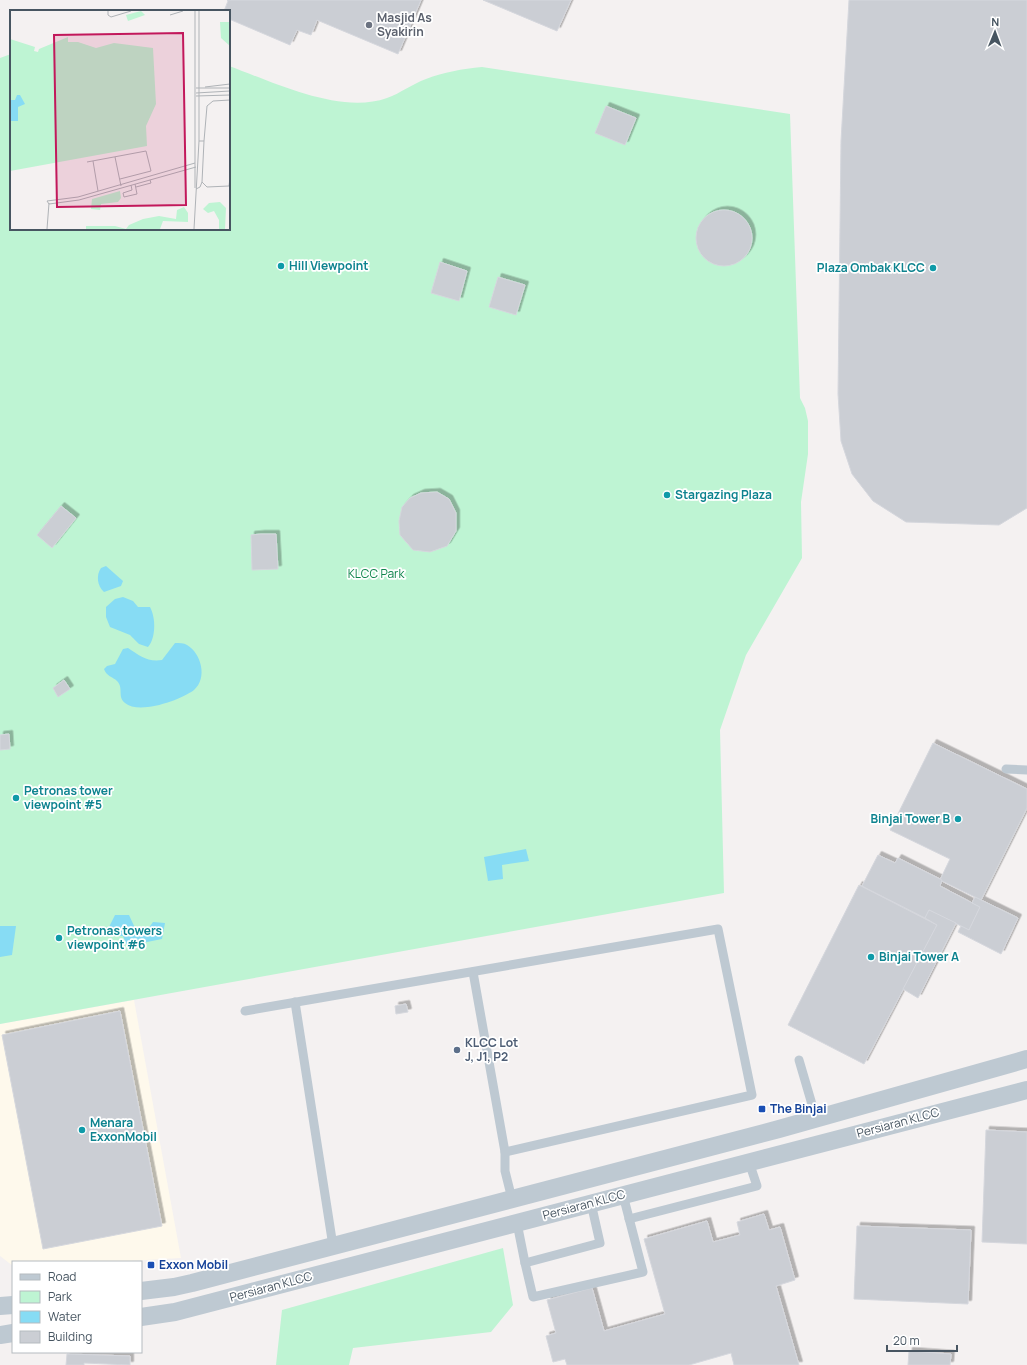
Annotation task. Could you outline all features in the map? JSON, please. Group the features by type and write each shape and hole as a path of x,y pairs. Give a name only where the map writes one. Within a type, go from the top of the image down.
{"street":[{"name":"Persiaran KLCC","path":"142,1291 180,1286 779,1129 1024,1059"},
{"name":"Persiaran KLCC","path":"142,1317 175,1312 623,1194 1027,1090"},
{"path":"779,1129 781,1154"},
{"path":"512,1199 517,1222"},
{"path":"0,1306 12,1305"},
{"path":"0,1335 12,1334"}],"lane":[{"path":"1006,769 1027,770"},
{"path":"245,1011 718,929 752,1094 505,1152"},
{"path":"473,972 505,1152 505,1171 512,1199"},
{"path":"295,1002 333,1246"},
{"path":"799,1060 816,1118"},
{"path":"629,1219 757,1186 749,1162"},
{"path":"517,1222 533,1297 643,1272 623,1194"},
{"path":"525,1263 600,1243 591,1203"}],"shaded area":[{"name":"Menara ExxonMobil","path":"134,1000 181,1258 128,1261 12,1261 12,1265 0,1256 0,1024"}],"green space":[{"name":"KLCC Park","path":"10,54 10,230 230,230 230,66 286,88 328,100 349,102 369,102 387,98 421,81 433,77 453,71 482,67 790,114 800,398 805,408 808,421 808,454 801,502 802,558 746,655 720,730 724,893 0,1024 0,58"},
{"path":"503,1248 513,1305 491,1332 353,1348 349,1365 276,1365 282,1310"}],"water":[{"path":"106,566 123,581 121,586 104,592 100,587 98,577 101,568"},
{"path":"123,597 133,601 138,607 150,607 154,622 154,633 148,647 139,644 130,635 110,627 106,617 106,607 115,599"},
{"path":"175,643 186,644 192,649 199,660 202,673 201,679 194,690 170,702 150,707 131,706 125,703 121,698 119,684 106,673 104,669 107,666 115,664 123,649 128,648 140,656 148,659 162,660"},
{"path":"526,849 529,861 502,865 503,879 488,881 484,857"},
{"path":"115,915 129,915 135,928 148,929 153,922 165,923 162,939 127,946 123,936 102,936 98,929 109,927"},
{"path":"0,926 16,926 12,955 0,957"}],"building":[{"name":"Masjid As Syakirin","path":"227,0 421,0 398,54 317,20 311,35 297,30 290,45 230,19 230,10 224,10 228,1"},
{"path":"483,0 571,0 557,31"},
{"name":"Plaza Ombak KLCC","path":"849,0 1027,0 1027,508 999,525 906,522 873,501 852,474 841,441 838,394 841,141"},
{"path":"606,106 636,118 625,145 595,133"},
{"path":"724,210 735,213 744,218 749,227 752,238 749,249 744,258 735,263 724,266 713,263 704,258 699,249 696,238 699,227 704,218 713,213"},
{"path":"440,262 467,271 459,301 431,293"},
{"path":"498,277 525,285 516,315 489,307"},
{"path":"437,492 449,499 456,513 456,531 447,546 430,552 413,550 400,535 399,521 402,507 410,498 421,493"},
{"path":"61,506 76,518 52,548 37,535"},
{"path":"276,534 278,569 252,570 251,535"},
{"path":"64,680 70,689 58,697 53,688"},
{"path":"9,734 10,749 0,750 0,735"},
{"name":"Binjai Tower B","path":"933,743 1027,789 1027,808 981,900 940,880 950,859 890,830"},
{"path":"878,855 895,863 898,858 942,880 940,886 980,907 969,930 929,910 925,918 862,886"},
{"name":"Binjai Tower A","path":"859,885 937,925 864,1064 788,1025"},
{"path":"975,897 1018,918 1001,954 958,932 961,926 969,930 980,907 972,903"},
{"path":"929,910 956,923 918,998 903,989 937,925 925,918"},
{"path":"406,1004 408,1012 396,1014 395,1006"},
{"name":"Menara ExxonMobil","path":"120,1011 162,1226 43,1249 2,1035"},
{"path":"986,1130 1027,1132 1027,1244 982,1242"},
{"path":"764,1214 769,1230 780,1227 795,1280 776,1286 799,1365 734,1365 731,1353 689,1365 567,1365 565,1359 553,1362 546,1336 556,1333 547,1300 592,1288 604,1331 665,1314 644,1239 707,1221 713,1242 740,1235 737,1222"},
{"path":"857,1226 971,1230 968,1304 854,1299"},
{"path":"909,1351 951,1354 950,1365 908,1365"},
{"path":"67,1354 130,1356 130,1365 84,1363 84,1365 66,1365"}],"place":[{"name":"Masjid As Syakirin","path":"369,25"},
{"name":"Hill Viewpoint","path":"281,266"},
{"name":"Plaza Ombak KLCC","path":"933,268"},
{"name":"Stargazing Plaza","path":"667,495"},
{"name":"Petronas tower viewpoint #5","path":"16,798"},
{"name":"Binjai Tower B","path":"958,819"},
{"name":"Petronas towers viewpoint #6","path":"59,938"},
{"name":"Binjai Tower A","path":"871,957"},
{"name":"KLCC Lot J, J1, P2","path":"457,1050"},
{"name":"The Binjai","path":"762,1109"},
{"name":"Menara ExxonMobil","path":"82,1130"},
{"name":"Exxon Mobil","path":"151,1265"}]}
